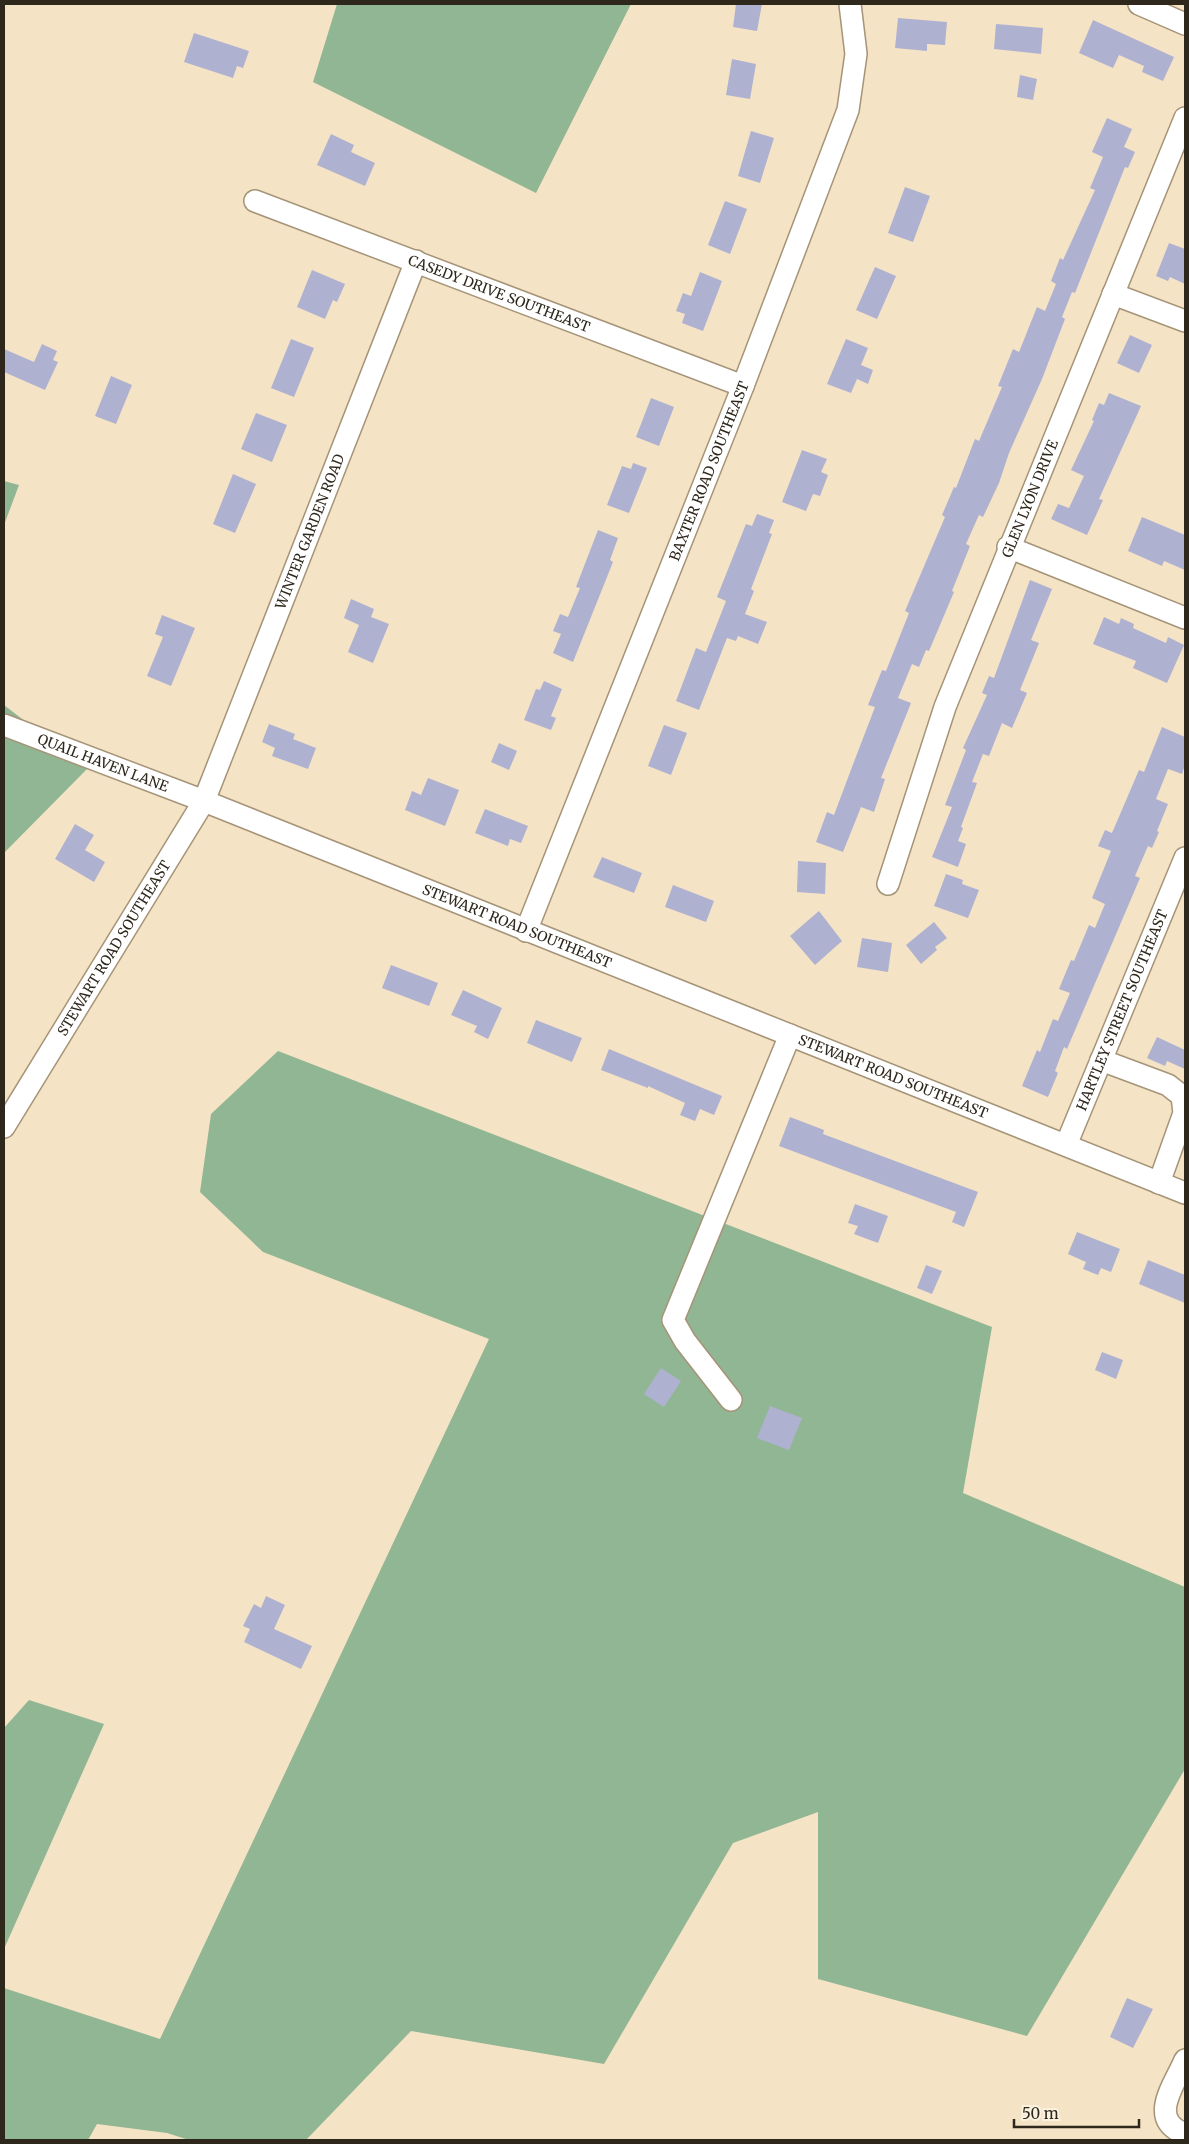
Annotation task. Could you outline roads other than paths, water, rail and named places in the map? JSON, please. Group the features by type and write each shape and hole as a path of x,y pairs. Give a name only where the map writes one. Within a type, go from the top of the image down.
{"street":[{"name":"BAXTER ROAD SOUTHEAST","path":"526,931 743,386 848,110 856,54 850,4"},
{"path":"1139,4 1185,24"},
{"name":"GLEN LYON DRIVE","path":"888,884 939,724 1008,547 1185,118"},
{"name":"CASEDY DRIVE SOUTHEAST","path":"255,201 743,386"},
{"name":"WINTER GARDEN ROAD","path":"204,801 416,261"},
{"path":"1113,294 1185,321"},
{"path":"1008,547 1185,618"},
{"name":"QUAIL HAVEN LANE","path":"4,725 204,801"},
{"name":"STEWART ROAD SOUTHEAST","path":"4,1127 204,801 1185,1193"},
{"name":"HARTLEY STREET SOUTHEAST","path":"1066,1145 1102,1060 1180,888 1185,858"},
{"path":"731,1400 685,1341 673,1320 790,1035"},
{"path":"1102,1060 1154,1079 1177,1090 1182,1096 1184,1113 1159,1182"},
{"path":"1185,2060 1164,2108 1166,2120 1175,2130 1185,2134"}]}
